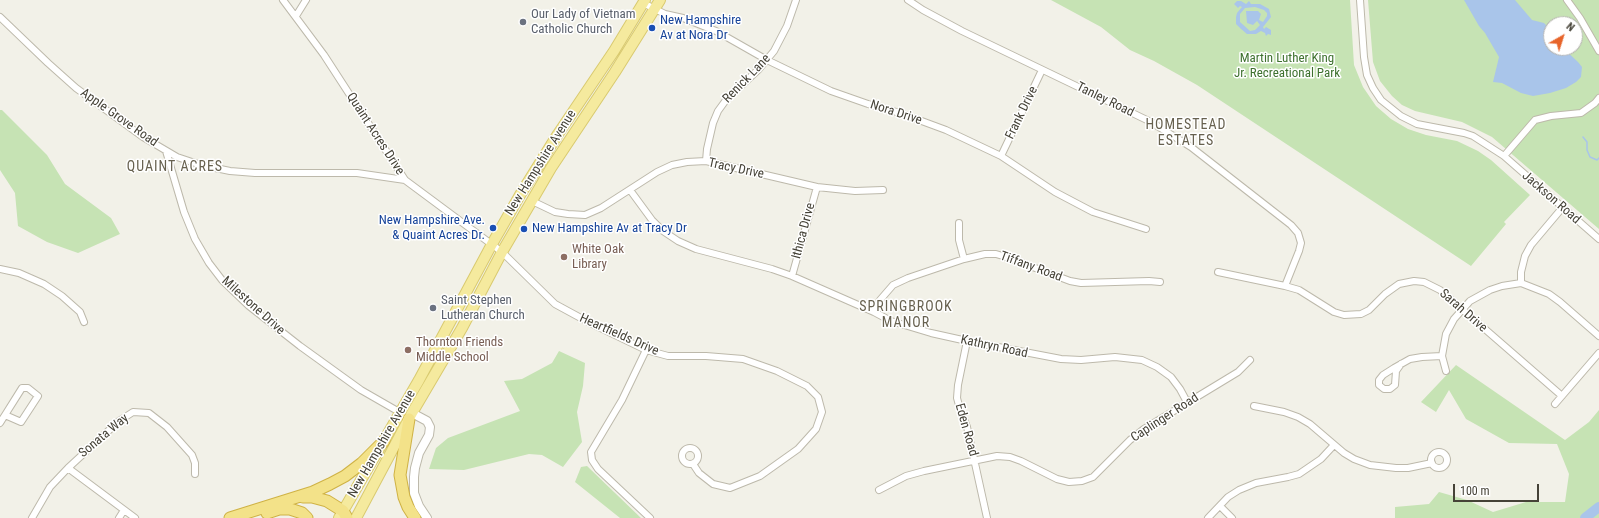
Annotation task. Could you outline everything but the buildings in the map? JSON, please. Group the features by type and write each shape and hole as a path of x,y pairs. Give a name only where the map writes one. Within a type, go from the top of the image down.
{"highway":[{"path":"407,415 400,475 404,497 415,518"},
{"path":"230,518 313,492 345,476 362,463 384,441"},
{"path":"296,497 312,496 327,501 343,516"},
{"path":"253,518 279,509 290,509 307,518"}],"main road":[{"name":"New Hampshire Avenue","path":"343,516 384,441 407,415 462,328 502,252 532,201 573,134 615,72 660,0"},
{"name":"New Hampshire Avenue","path":"356,518 381,472 411,404 421,386 419,380 492,244 520,195 614,51 644,2"},
{"path":"563,127 573,134"}],"street":[{"name":"Quaint Acres Drive","path":"283,0 324,56 405,180 492,244"},
{"path":"296,16 306,0"},
{"name":"Renick Lane","path":"706,161 713,123 718,111 734,92 767,60 787,26 796,0"},
{"name":"Tanley Road","path":"908,0 923,10 962,31 1151,122 1191,147 1291,225 1298,233 1301,242 1299,251 1285,286"},
{"name":"Jackson Road","path":"1360,0 1364,57 1367,75 1373,88 1382,100 1401,116 1417,124 1473,136 1504,156 1599,239"},
{"path":"1567,0 1580,18 1599,51"},
{"name":"Nora Drive","path":"644,2 655,10 716,31 767,60 831,91 933,125 1001,156 1055,192 1093,212 1146,229"},
{"name":"Apple Grove Road","path":"0,17 48,64 76,88 137,133 177,157 201,165 230,171 255,173 356,173 405,180"},
{"name":"Frank Drive","path":"1001,156 1042,70"},
{"path":"1504,156 1535,120 1551,116 1580,113 1595,103 1599,98"},
{"name":"Milestone Drive","path":"166,150 184,212 195,239 209,263 222,280 249,306 300,346 361,390 407,415 427,421 430,427 429,435 419,452 414,468 414,493 419,506 427,518"},
{"name":"Tracy Drive","path":"532,201 554,212 585,214 601,208 657,172 672,165 687,162 706,161 817,187 855,191 883,190"},
{"name":"Ithica Drive","path":"792,276 817,187"},
{"name":"Kathryn Road","path":"630,190 652,220 678,241 696,249 772,269 792,276 891,321 909,327 966,341 1061,359 1081,360 1115,357 1142,360 1157,367 1171,377 1187,402"},
{"path":"1521,283 1521,272 1525,256 1531,245 1563,207"},
{"path":"959,223 959,240 964,259"},
{"name":"Heartfields Drive","path":"492,244 517,264 555,304 646,350 668,356 706,356 743,359 777,372 807,386 818,397 822,412 816,429 798,449 760,476 730,488 712,484 698,473 693,464"},
{"name":"Tiffany Road","path":"874,312 880,300 893,285 908,278 964,259 985,254 996,254 1070,281 1081,283 1160,282"},
{"path":"0,269 19,273 44,284 62,296 80,312 84,322"},
{"name":"Sarah Drive","path":"1218,272 1299,290 1334,312 1352,315 1361,314 1369,310 1385,294 1399,284 1414,281 1424,282 1440,290 1562,396"},
{"path":"1446,371 1442,356 1446,334 1454,319 1470,301 1490,290 1521,283 1549,294 1599,336"},
{"name":"Eden Road","path":"966,341 958,385 958,398 975,460 987,518"},
{"path":"646,350 622,400 591,452 592,460 598,469 650,518"},
{"path":"1555,404 1599,353"},
{"path":"1401,364 1422,357 1442,356"},
{"name":"Caplinger Road","path":"879,490 912,474 998,456 1010,457 1057,479 1070,482 1082,480 1093,476 1101,470 1125,444 1144,429 1238,372 1250,360"},
{"path":"0,423 5,414 22,388 28,388 38,396 21,422 5,414"},
{"path":"1254,406 1284,412 1298,417 1310,424 1334,445 1354,459 1370,465 1402,468 1432,463"},
{"name":"Sonata Way","path":"32,518 50,486 119,421 133,412 149,413 168,426 192,455 195,463 195,474"},
{"path":"1208,518 1228,497 1234,493 1256,483 1288,478 1299,474 1321,459 1334,445"},
{"path":"68,468 135,518"},
{"path":"1220,506 1232,518"},
{"path":"118,518 124,510"}],"green space":[{"name":"Martin Luther King Jr. Recreational Park","path":"1051,0 1350,0 1354,65 1363,87 1376,106 1391,119 1408,129 1426,135 1457,141 1478,151 1491,160 1530,195 1504,222 1506,224 1471,266 1197,85 1154,61 1130,50 1101,27"},
{"name":"Martin Luther King Jr. Recreational Park","path":"1368,0 1599,0 1599,229 1492,137 1462,122 1415,111 1402,105 1392,96 1380,81 1373,62"},
{"path":"0,110 2,110 47,155 65,184 111,218 120,234 78,253 47,242 18,226 15,193 0,170"},
{"path":"559,351 585,363 583,386 577,412 582,442 563,467 542,455 529,454 464,470 429,469 436,448 448,438 520,411 504,381 522,379 552,363"},
{"path":"1456,365 1565,440 1589,422 1599,410 1599,518 1395,518 1395,507 1429,504 1439,492 1467,500 1493,512 1526,502 1565,502 1569,474 1557,444 1509,443 1466,419 1449,390 1436,412 1421,402"},
{"path":"587,466 641,518 620,518 575,482 581,467"}],"water":[{"path":"1464,0 1515,0 1532,20 1543,23 1543,56 1572,56 1582,67 1581,77 1566,88 1533,96 1521,93 1502,83 1493,82 1499,57 1485,33 1479,26"},
{"path":"1237,1 1241,1 1246,4 1249,1 1251,4 1260,4 1269,9 1271,17 1263,27 1264,29 1266,27 1271,30 1271,35 1268,34 1266,36 1265,33 1261,31 1256,34 1247,34 1236,24 1237,13 1242,7 1240,6 1238,8 1234,4","holes":["1255,7 1264,10 1267,13 1267,16 1263,22 1259,20 1261,14 1258,11 1246,11 1247,23 1253,25 1257,21 1260,25 1255,30 1250,31 1240,22 1240,14 1245,8"]}],"waterway":[{"path":"1583,137 1587,142 1587,150 1590,157 1597,160 1599,158"},
{"path":"1585,518 1599,507"}],"place":[{"name":"Our Lady of Vietnam Catholic Church","path":"523,22"},
{"name":"New Hampshire Av at Nora Dr","path":"652,28"},
{"name":"New Hampshire Ave. & Quaint Acres Dr.","path":"493,228"},
{"name":"New Hampshire Av at Tracy Dr","path":"524,229"},
{"name":"White Oak Library","path":"564,257"},
{"name":"Saint Stephen Lutheran Church","path":"433,308"},
{"name":"Thornton Friends Middle School","path":"408,350"}],"district":[{"name":"HOMESTEAD ESTATES","path":"1186,134"},
{"name":"QUAINT ACRES","path":"175,167"},
{"name":"SPRINGBROOK MANOR","path":"906,316"}]}
